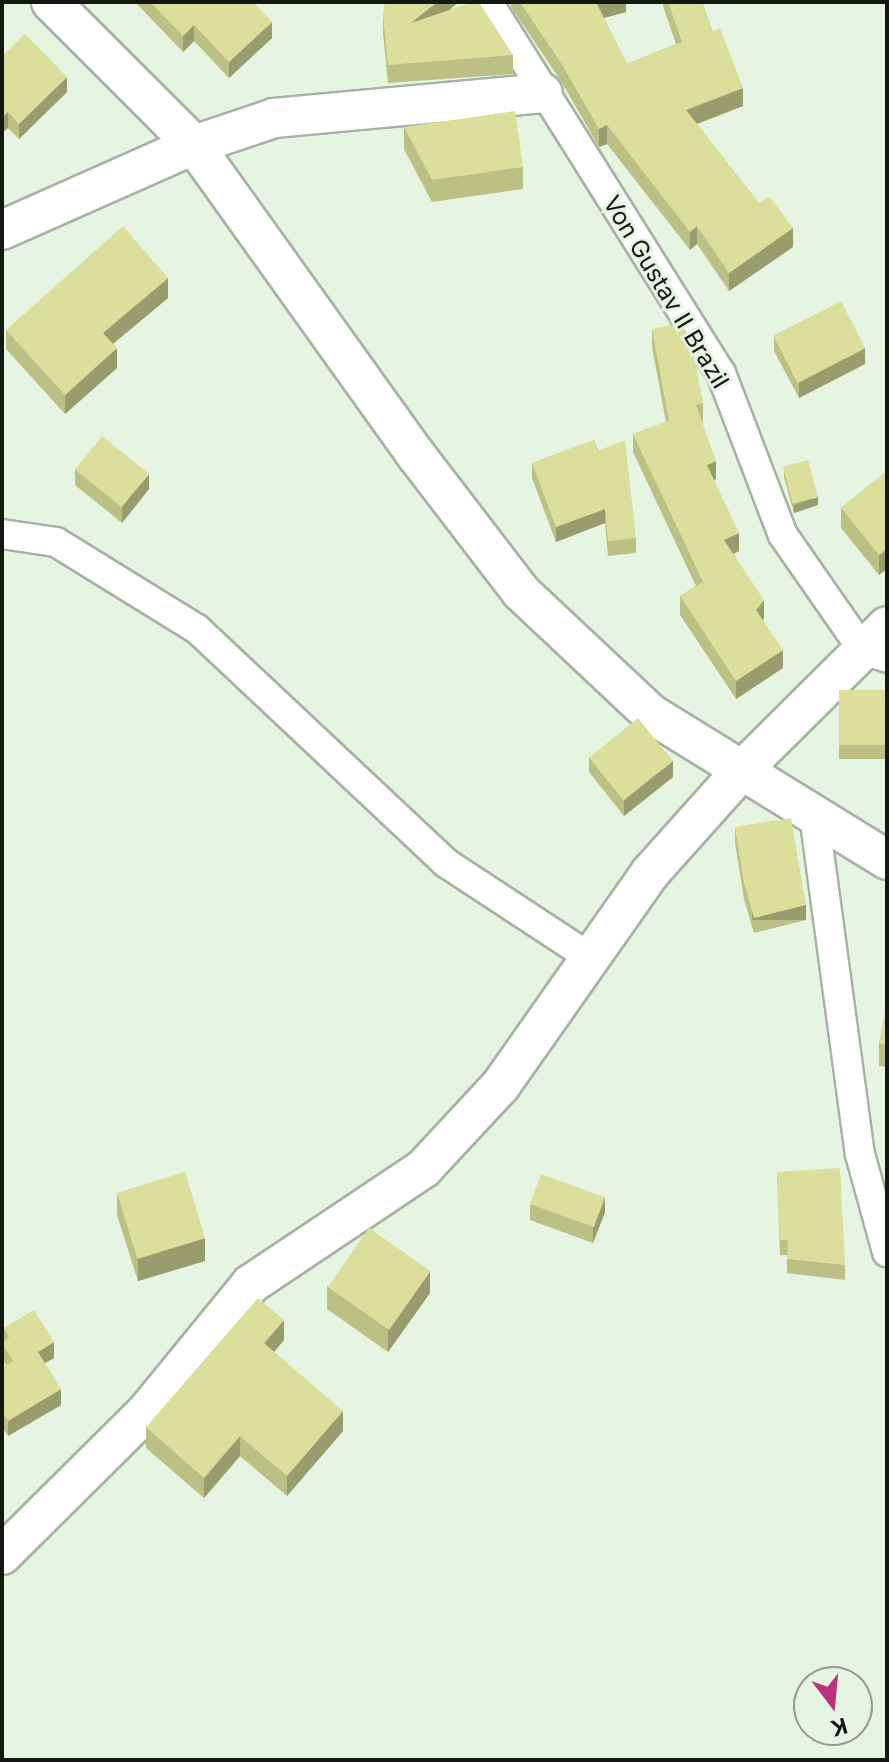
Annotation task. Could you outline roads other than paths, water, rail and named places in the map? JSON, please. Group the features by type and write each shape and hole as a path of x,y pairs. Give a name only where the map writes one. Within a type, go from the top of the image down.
{"street":[{"path":"51,2 194,145 416,455 521,592 651,714 887,860"},
{"name":"Von Gustav II Brazil","path":"488,2 721,373 783,535 879,644"},
{"path":"2,230 194,145 274,118 543,93"},
{"path":"2,534 56,542 197,629 446,863 592,959"},
{"path":"2,1555 147,1411 251,1284 424,1168 501,1085 650,873 742,770 879,644"},
{"path":"814,815 860,1154 887,1252"}]}
